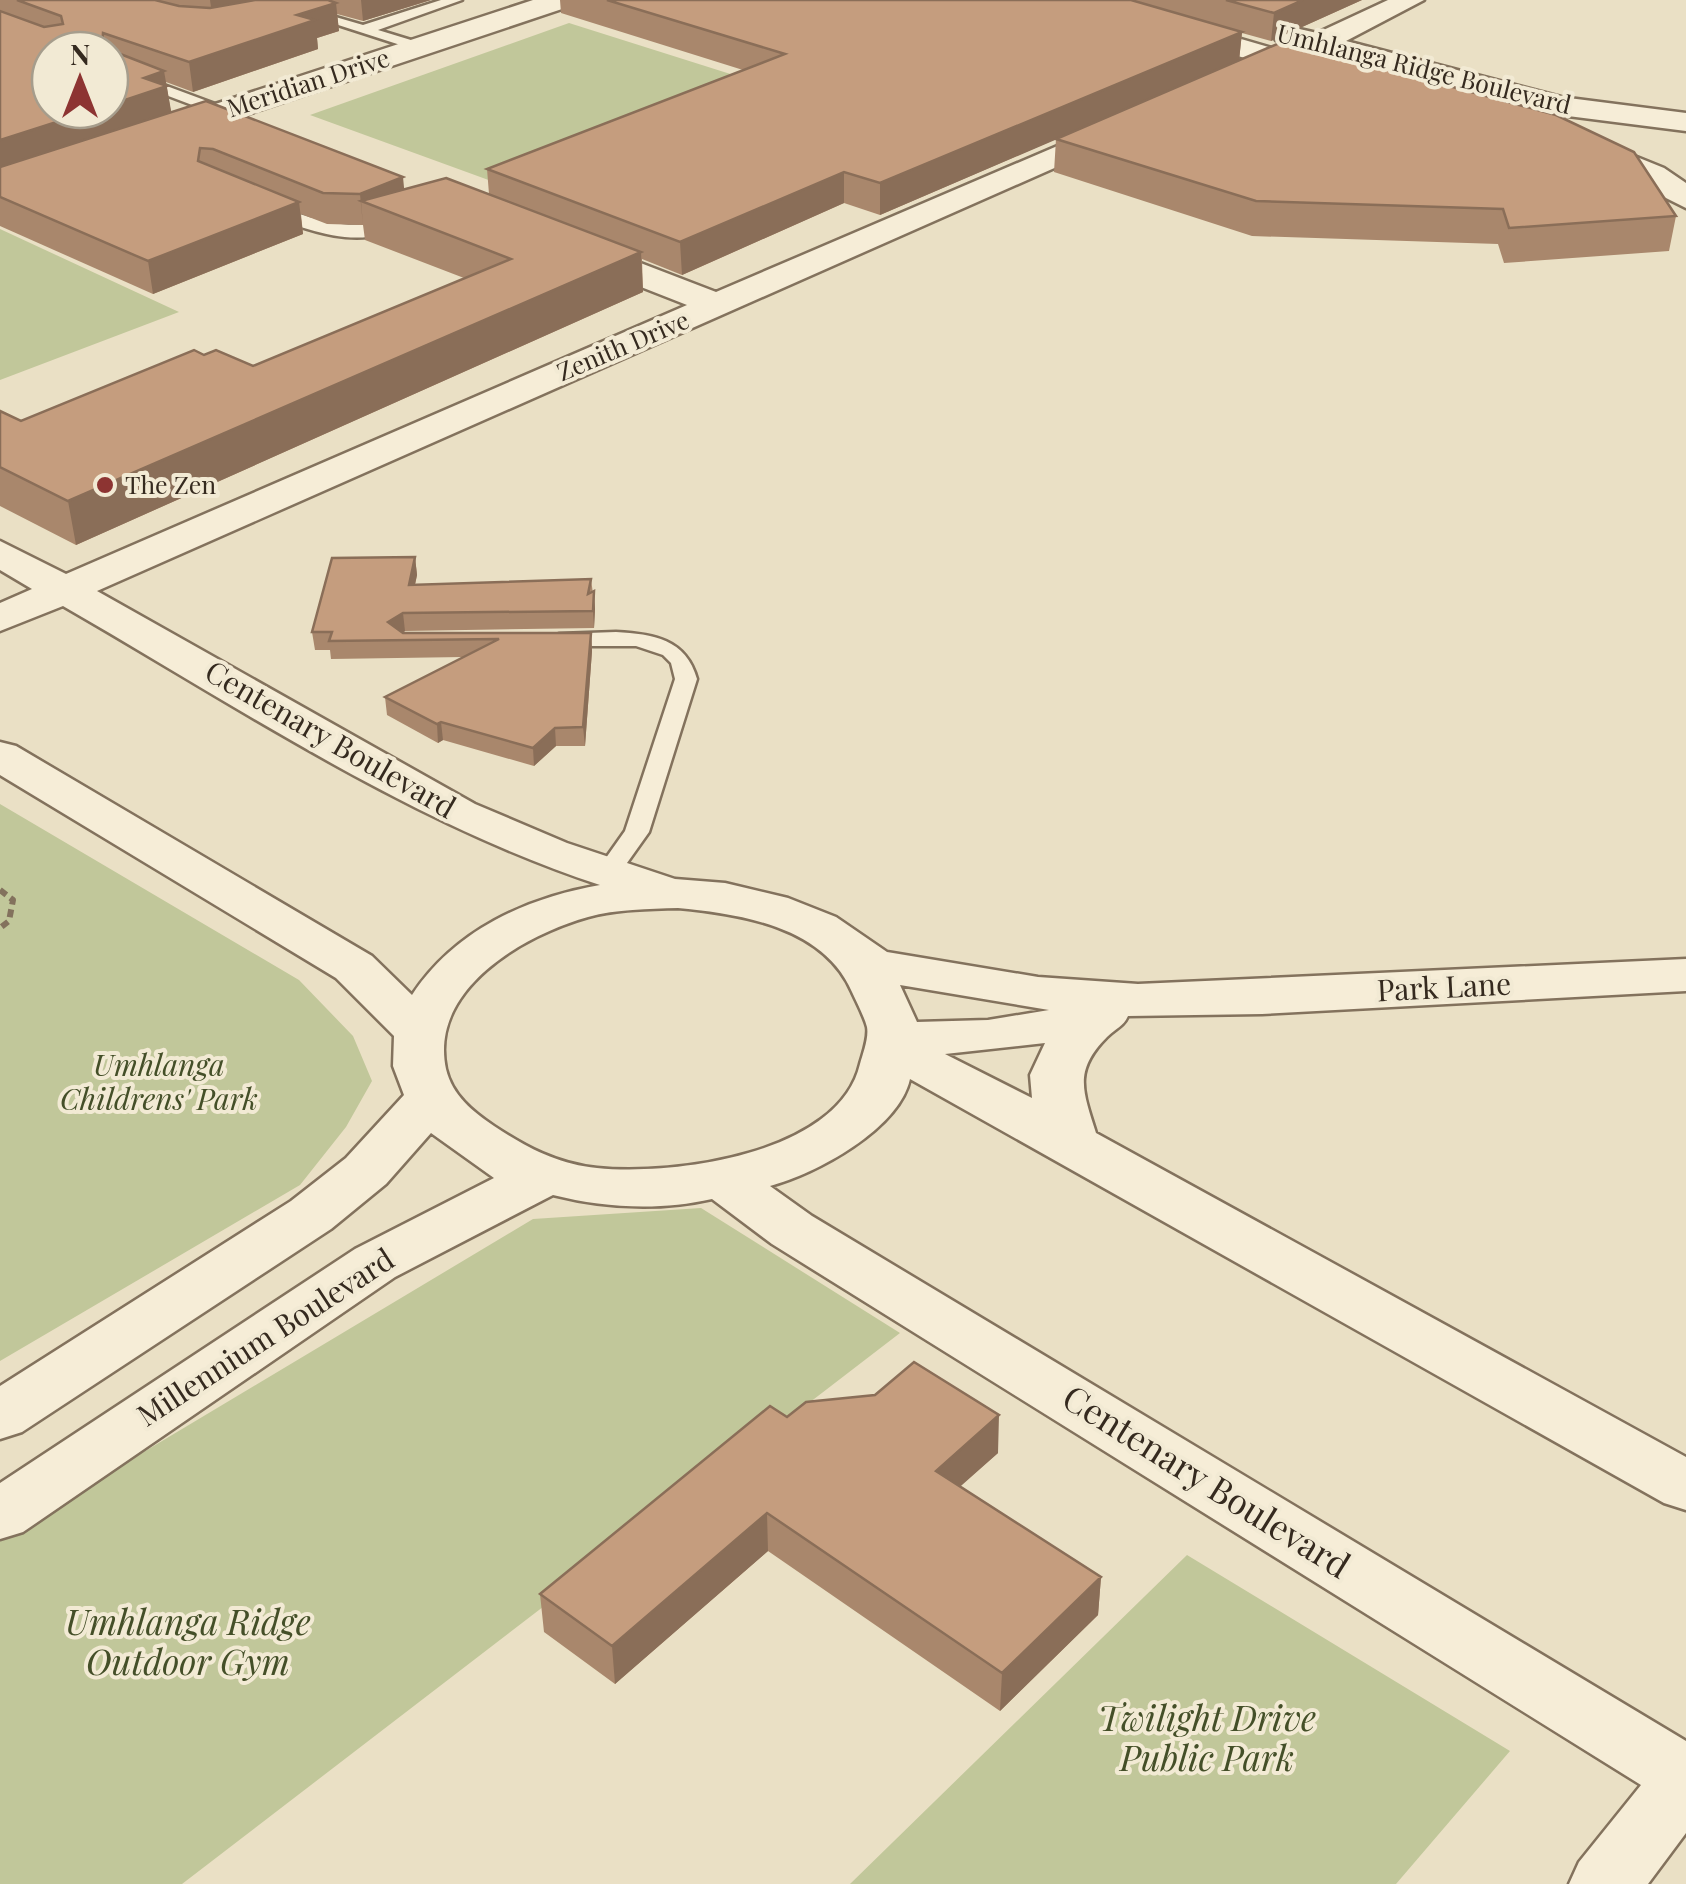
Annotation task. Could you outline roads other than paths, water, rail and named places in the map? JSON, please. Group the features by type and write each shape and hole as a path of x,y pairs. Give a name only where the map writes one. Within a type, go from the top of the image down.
{"street":[{"name":"Meridian Drive","path":"129,143 560,0"},
{"name":"Umhlanga Ridge Boulevard","path":"1077,0 1540,129 1653,174 1686,198"},
{"name":"Umhlanga Ridge Boulevard","path":"1165,0 1560,106 1686,122"},
{"path":"1319,43 1410,0"},
{"path":"1236,78 1278,59"},
{"path":"220,111 274,132"},
{"name":"Zenith Drive","path":"0,618 1154,114"},
{"path":"558,242 719,305"},
{"name":"Centenary Boulevard","path":"0,553 458,814 608,872 675,893"},
{"path":"0,756 354,967 420,1031"},
{"path":"675,893 750,902 815,926 864,962 882,986 893,1012 895,1047 879,1091 844,1130 793,1161 728,1183 666,1192 602,1190 542,1178 473,1144 430,1098 419,1065 420,1031 441,986 482,947 555,912 605,899 675,893"},
{"name":"Park Lane","path":"864,962 1022,991 1104,999 1202,1001 1686,975"},
{"name":"Park Lane","path":"895,1047 1202,1001"},
{"path":"1072,1144 1054,1091 1057,1068 1062,1052 1097,1018"},
{"path":"895,1047 1686,1486"},
{"path":"0,1416 310,1215 366,1171 430,1098"},
{"name":"Millennium Boulevard","path":"0,1516 374,1263 542,1178"},
{"name":"Centenary Boulevard","path":"728,1183 792,1230 1686,1778"},
{"path":"1606,1884 1686,1778"}],"lane":[{"path":"366,29 455,0"},
{"path":"292,12 321,15 418,46"},
{"path":"130,77 220,111"},
{"path":"258,205 323,231 349,235 410,218"},
{"path":"534,640 652,642 676,650 685,662 686,679 652,794 637,832 608,872"}],"place":[{"name":"The Zen","path":"105,485"}],"park label":[{"name":"Umhlanga Childrens' Park","path":"159,1083"},
{"name":"Umhlanga Ridge Outdoor Gym","path":"188,1643"},
{"name":"Twilight Drive Public Park","path":"1207,1739"}]}
